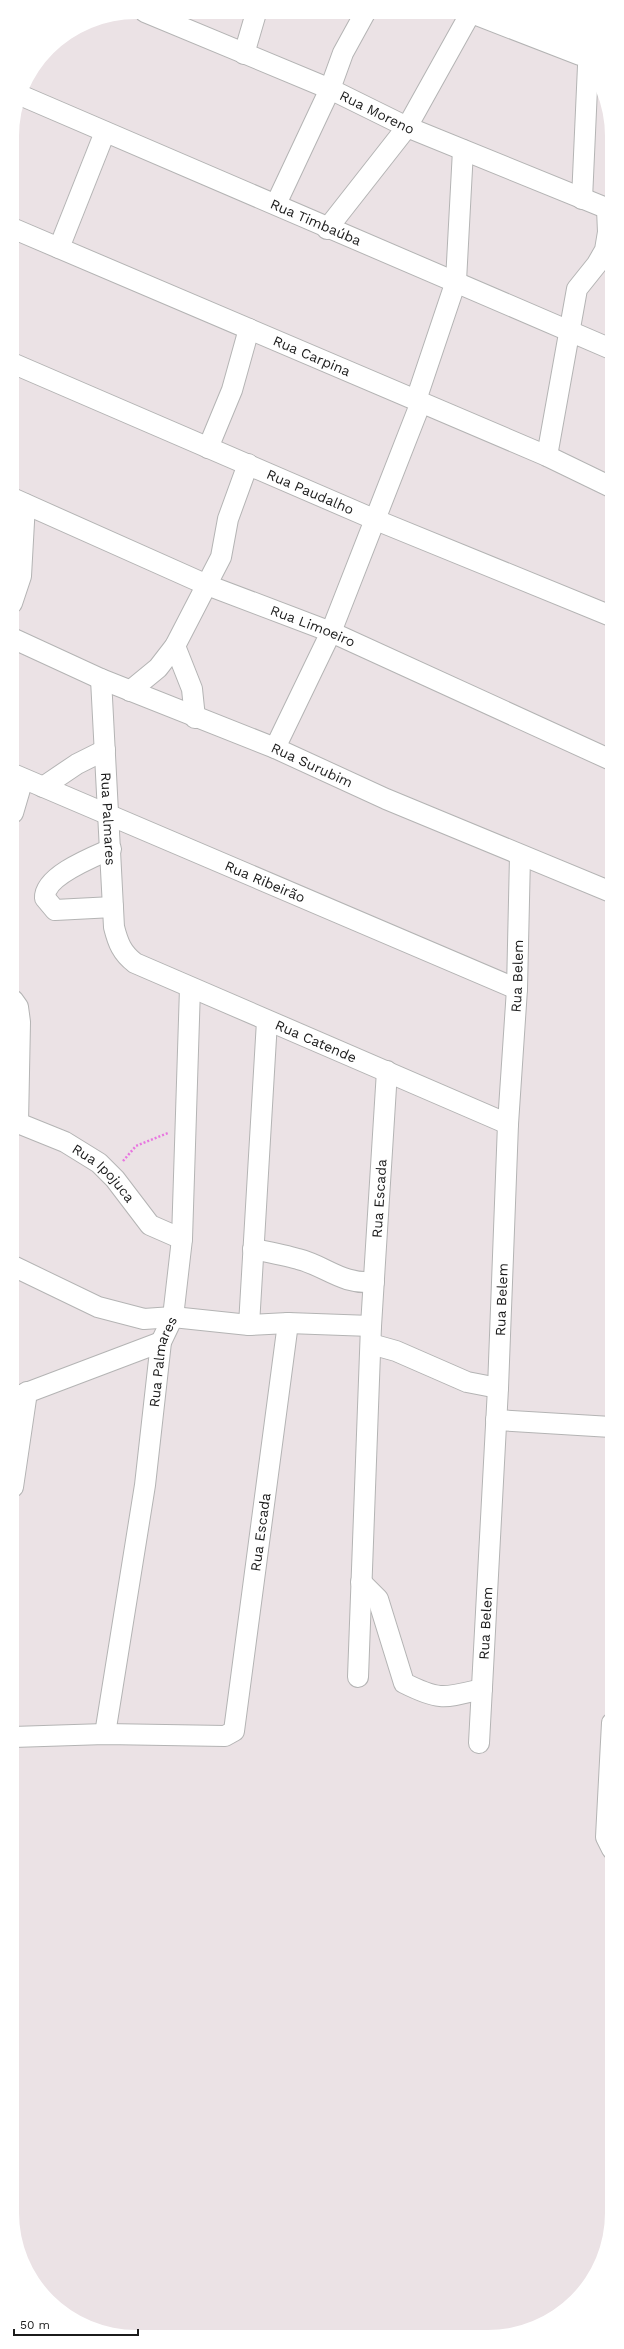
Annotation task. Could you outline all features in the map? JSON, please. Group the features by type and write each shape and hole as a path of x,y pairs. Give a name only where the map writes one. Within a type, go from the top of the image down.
{"street":[{"name":"Rua Moreno","path":"162,19 330,89 407,127 605,208"},
{"path":"244,54 254,19"},
{"path":"276,204 330,89 343,53 362,19"},
{"path":"328,229 407,127 467,19"},
{"path":"487,19 568,50"},
{"path":"582,199 588,75"},
{"name":"Rua Timbaúba","path":"26,98 276,204 328,229 456,281 568,332 605,347"},
{"path":"59,248 105,132"},
{"path":"275,748 331,632 376,520 419,401 456,281 463,150"},
{"name":"Rua Carpina","path":"19,231 547,456 605,484"},
{"path":"547,456 568,332 577,289 597,264 605,250"},
{"path":"208,448 232,390 249,329"},
{"name":"Rua Paudalho","path":"19,366 376,520 605,614"},
{"path":"130,691 158,668 175,646 221,557 228,519 248,464"},
{"path":"19,501 21,576 19,582"},
{"name":"Rua Limoeiro","path":"19,501 206,585 331,632 605,757"},
{"name":"Rua Surubim","path":"19,641 101,679 195,718 275,748 386,799 520,856 605,890"},
{"path":"175,646 192,689 195,718"},
{"name":"Rua Palmares","path":"101,679 106,750 114,927 118,943 124,956"},
{"path":"43,788 77,764 106,750"},
{"name":"Rua Ribeirão","path":"19,776 109,817 517,989"},
{"path":"111,848 83,862 57,878 47,887 45,898 55,910 113,907"},
{"name":"Rua Belem","path":"479,1743 498,1388 508,1124 517,989 520,856"},
{"name":"Rua Catende","path":"124,956 135,963 266,1022 387,1071 508,1124"},
{"name":"Rua Palmares","path":"105,1734 145,1485 161,1342 173,1317 182,1239 190,988"},
{"path":"19,1014 19,1042"},
{"path":"249,1324 266,1022"},
{"name":"Rua Escada","path":"358,1677 371,1335 387,1071"},
{"name":"Rua Ipojuca","path":"19,1124 65,1142 99,1163 150,1225 182,1239"},
{"path":"253,1249 299,1259 350,1282 360,1284 374,1282"},
{"path":"19,1269 98,1307 144,1319 173,1317 249,1324 288,1323 371,1335 396,1351 467,1382 498,1388"},
{"name":"Rua Escada","path":"105,1734 225,1736 231,1734 236,1727 288,1323"},
{"path":"19,1408 20,1395 161,1342"},
{"path":"496,1420 605,1427"},
{"path":"361,1582 378,1599 404,1683 428,1695 446,1697 482,1689"},
{"path":"19,1737 105,1734"}],"path":[{"path":"110,1175 136,1146 159,1135 186,1128"}]}
